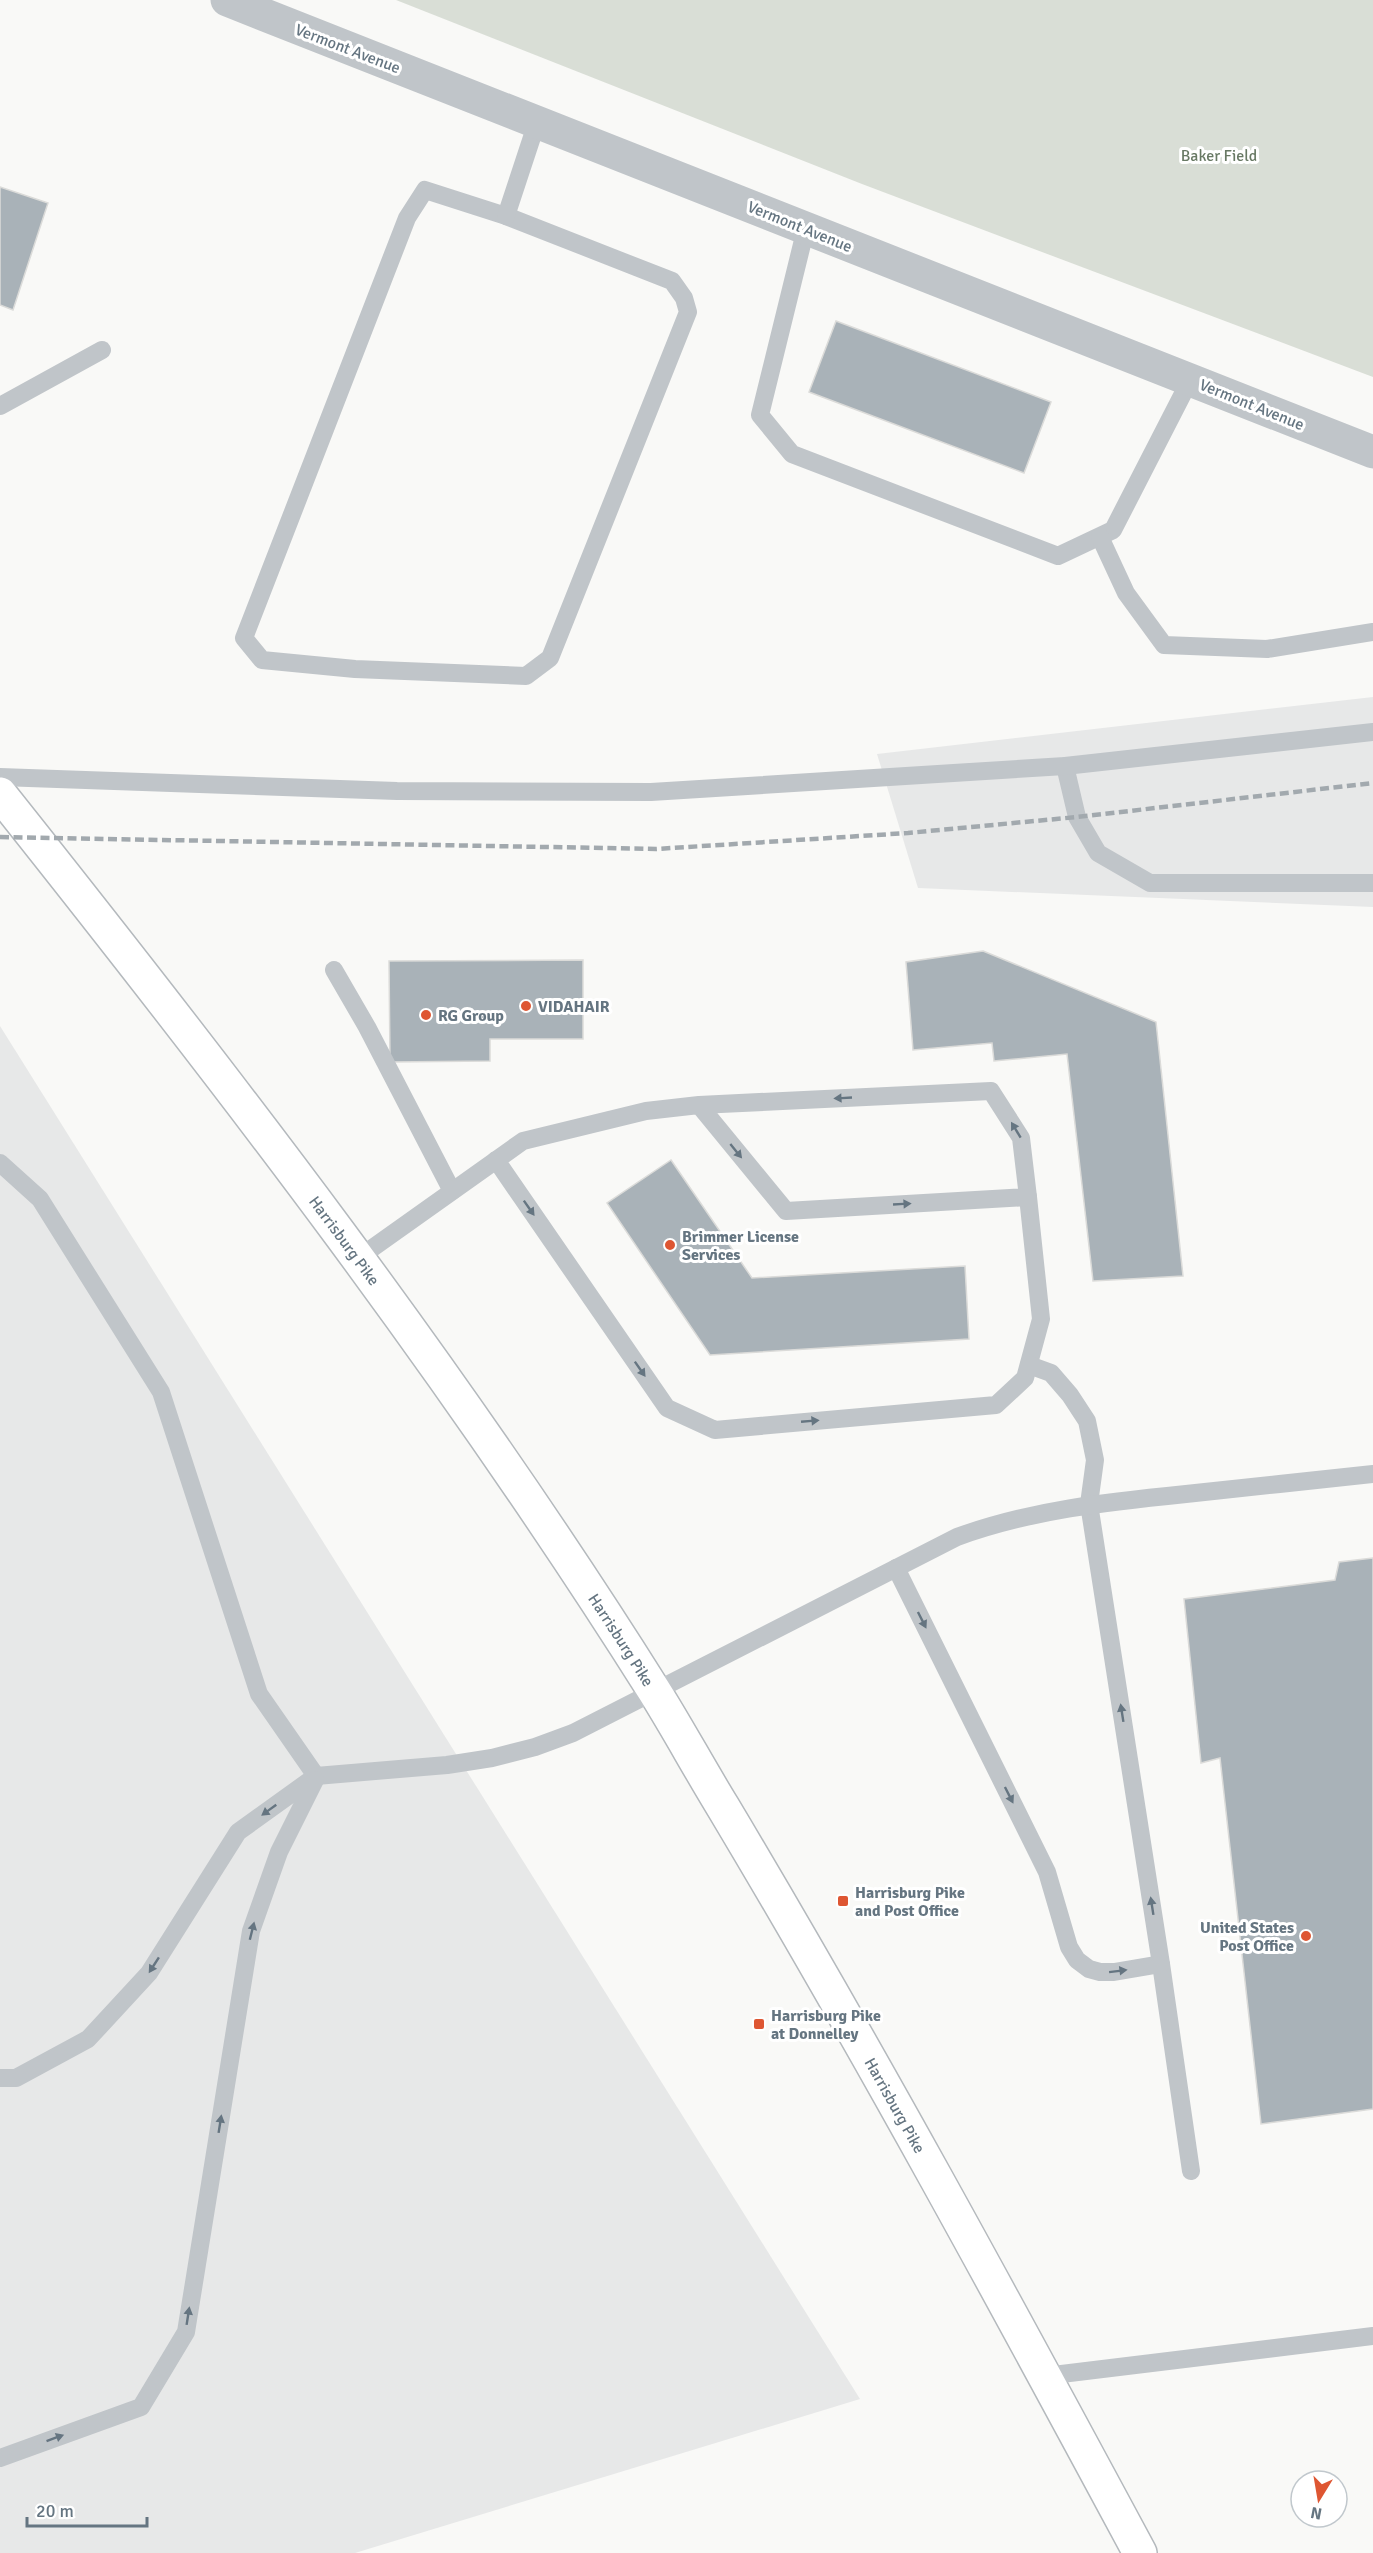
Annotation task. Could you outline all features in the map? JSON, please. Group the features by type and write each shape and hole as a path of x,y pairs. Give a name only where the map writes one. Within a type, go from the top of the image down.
{"main road":[{"name":"Harrisburg Pike","path":"0,794 251,1115 357,1259 448,1384 547,1527 655,1691 842,2009 1140,2553"}],"street":[{"name":"Vermont Avenue","path":"227,0 1373,452"}],"lane":[{"path":"506,216 537,122"},
{"path":"425,190 506,216 672,281 684,298 688,312 550,658 526,676 355,669 262,660 244,638 407,218 425,190"},
{"path":"806,228 760,415 792,454 1058,556 1113,530 1190,380"},
{"path":"0,406 102,350"},
{"path":"1100,537 1126,593 1164,645 1267,650 1373,632"},
{"path":"0,777 397,791 651,792 1065,766 1373,732"},
{"path":"1065,766 1077,817 1098,853 1150,883 1373,883"},
{"path":"334,970 367,1027 452,1191"},
{"path":"357,1259 452,1191 496,1160 523,1141 645,1111 699,1105 991,1091 1021,1138 1028,1197 1041,1319 1025,1378 996,1405 715,1430 667,1408 496,1160"},
{"path":"699,1105 786,1212 1028,1197"},
{"path":"0,1163 40,1199 161,1392 259,1695 316,1776"},
{"path":"1029,1365 1051,1372 1088,1420 1095,1460 1089,1504 1191,2171"},
{"path":"0,2078 16,2078 88,2039 149,1973 238,1832 316,1776 447,1765 492,1758 536,1747 573,1733 957,1537 993,1524 1089,1504 1373,1474"},
{"path":"896,1568 1047,1872 1069,1947 1077,1960 1089,1970 1101,1972 1161,1964"},
{"path":"0,2458 141,2407 186,2332 251,1931 279,1852 316,1776"},
{"path":"1045,2376 1373,2336"}],"shaded area":[{"path":"1373,697 1373,907 918,888 877,754"},
{"path":"0,1026 860,2399 355,2553 0,2553"}],"green space":[{"name":"Baker Field","path":"396,0 1373,0 1373,377 862,184"}],"building":[{"path":"0,187 48,203 13,310 0,305"},
{"path":"836,321 1051,402 1024,473 809,392"},
{"path":"983,951 1156,1022 1183,1276 1093,1281 1067,1054 994,1061 992,1043 913,1050 906,962"},
{"path":"583,960 583,1039 490,1039 490,1061 390,1062 389,961"},
{"path":"671,1160 752,1278 965,1266 969,1339 710,1355 607,1203"},
{"name":"United States Post Office","path":"1373,1558 1373,2109 1261,2124 1220,1758 1201,1763 1184,1599 1335,1580 1339,1562"}],"railway":[{"path":"0,837 656,849 908,833 1077,817 1373,783"}],"place":[{"name":"VIDAHAIR","path":"526,1006"},
{"name":"RG Group","path":"426,1015"},
{"name":"Brimmer License Services","path":"670,1245"},
{"name":"Harrisburg Pike and Post Office","path":"843,1901"},
{"name":"United States Post Office","path":"1306,1936"},
{"name":"Harrisburg Pike at Donnelley","path":"759,2024"}]}
